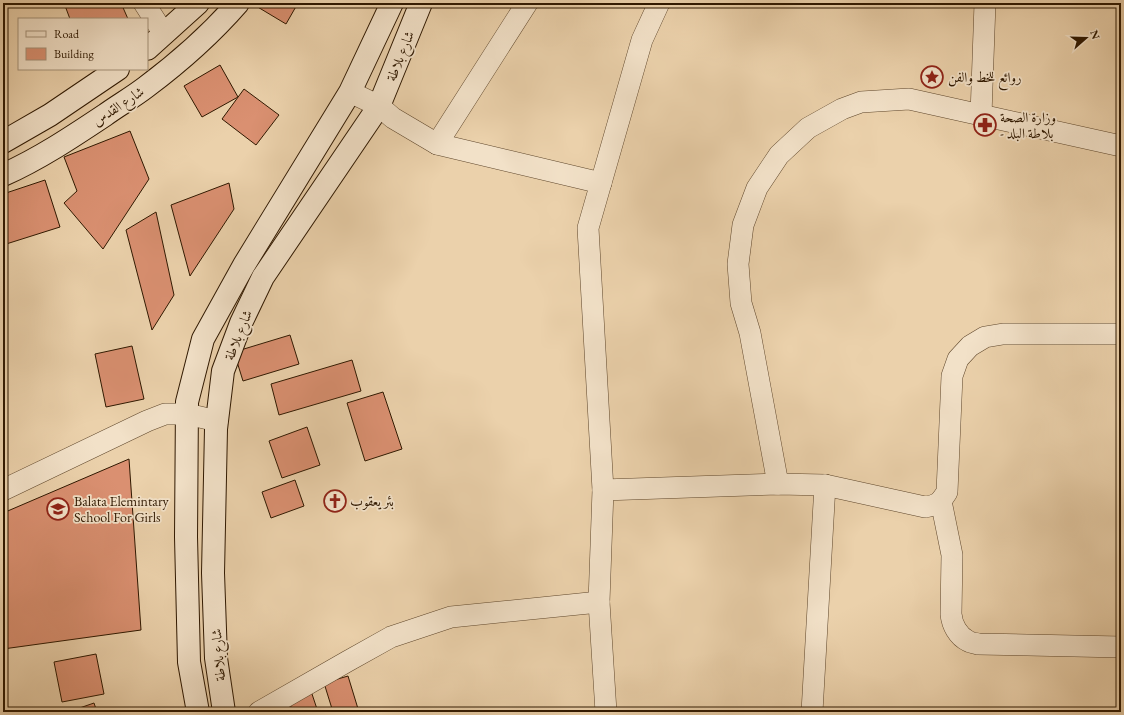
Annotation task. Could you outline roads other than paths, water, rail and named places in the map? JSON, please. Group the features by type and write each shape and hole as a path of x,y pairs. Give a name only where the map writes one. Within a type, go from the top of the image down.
{"main road":[{"path":"148,48 198,3"},
{"name":"شارع القدس","path":"3,175 23,166 73,136 145,87 185,55 226,17 238,3"},
{"name":"شارع بلاطة","path":"198,712 189,662 186,536 187,402 204,339 244,265 350,92 392,3"},
{"name":"شارع بلاطة","path":"224,712 216,658 213,580 217,421 223,371 241,323 263,277 379,106 421,3"},
{"path":"3,142 50,115 117,70"}],"street":[{"path":"144,3 164,34"},
{"path":"437,144 527,3"},
{"path":"606,712 599,602 603,490 588,228 642,40 659,3"},
{"path":"981,115 985,3"},
{"path":"350,92 379,106 393,118 437,144 601,183"},
{"path":"778,484 750,333 741,303 738,264 743,225 757,188 779,155 808,128 842,109 861,102 909,99 1121,146"},
{"path":"603,490 778,484 825,485 925,508 933,506 941,501 947,492 952,376 958,359 970,346 985,337 1003,334 1121,334"},
{"path":"3,490 147,421 165,414 187,414 217,421"},
{"path":"812,712 825,485"},
{"path":"941,501 952,555 952,622 957,632 963,637 968,641 978,644 1121,648"},
{"path":"259,712 391,637 451,617 599,602"}],"place":[{"name":"روائع للخط والفن","path":"932,77"},
{"name":"وزارة الصحة - بلاطة البلد","path":"985,125"},
{"name":"بئر يعقوب","path":"335,501"},
{"name":"Balata Elemintary School For Girls","path":"58,509"}]}
